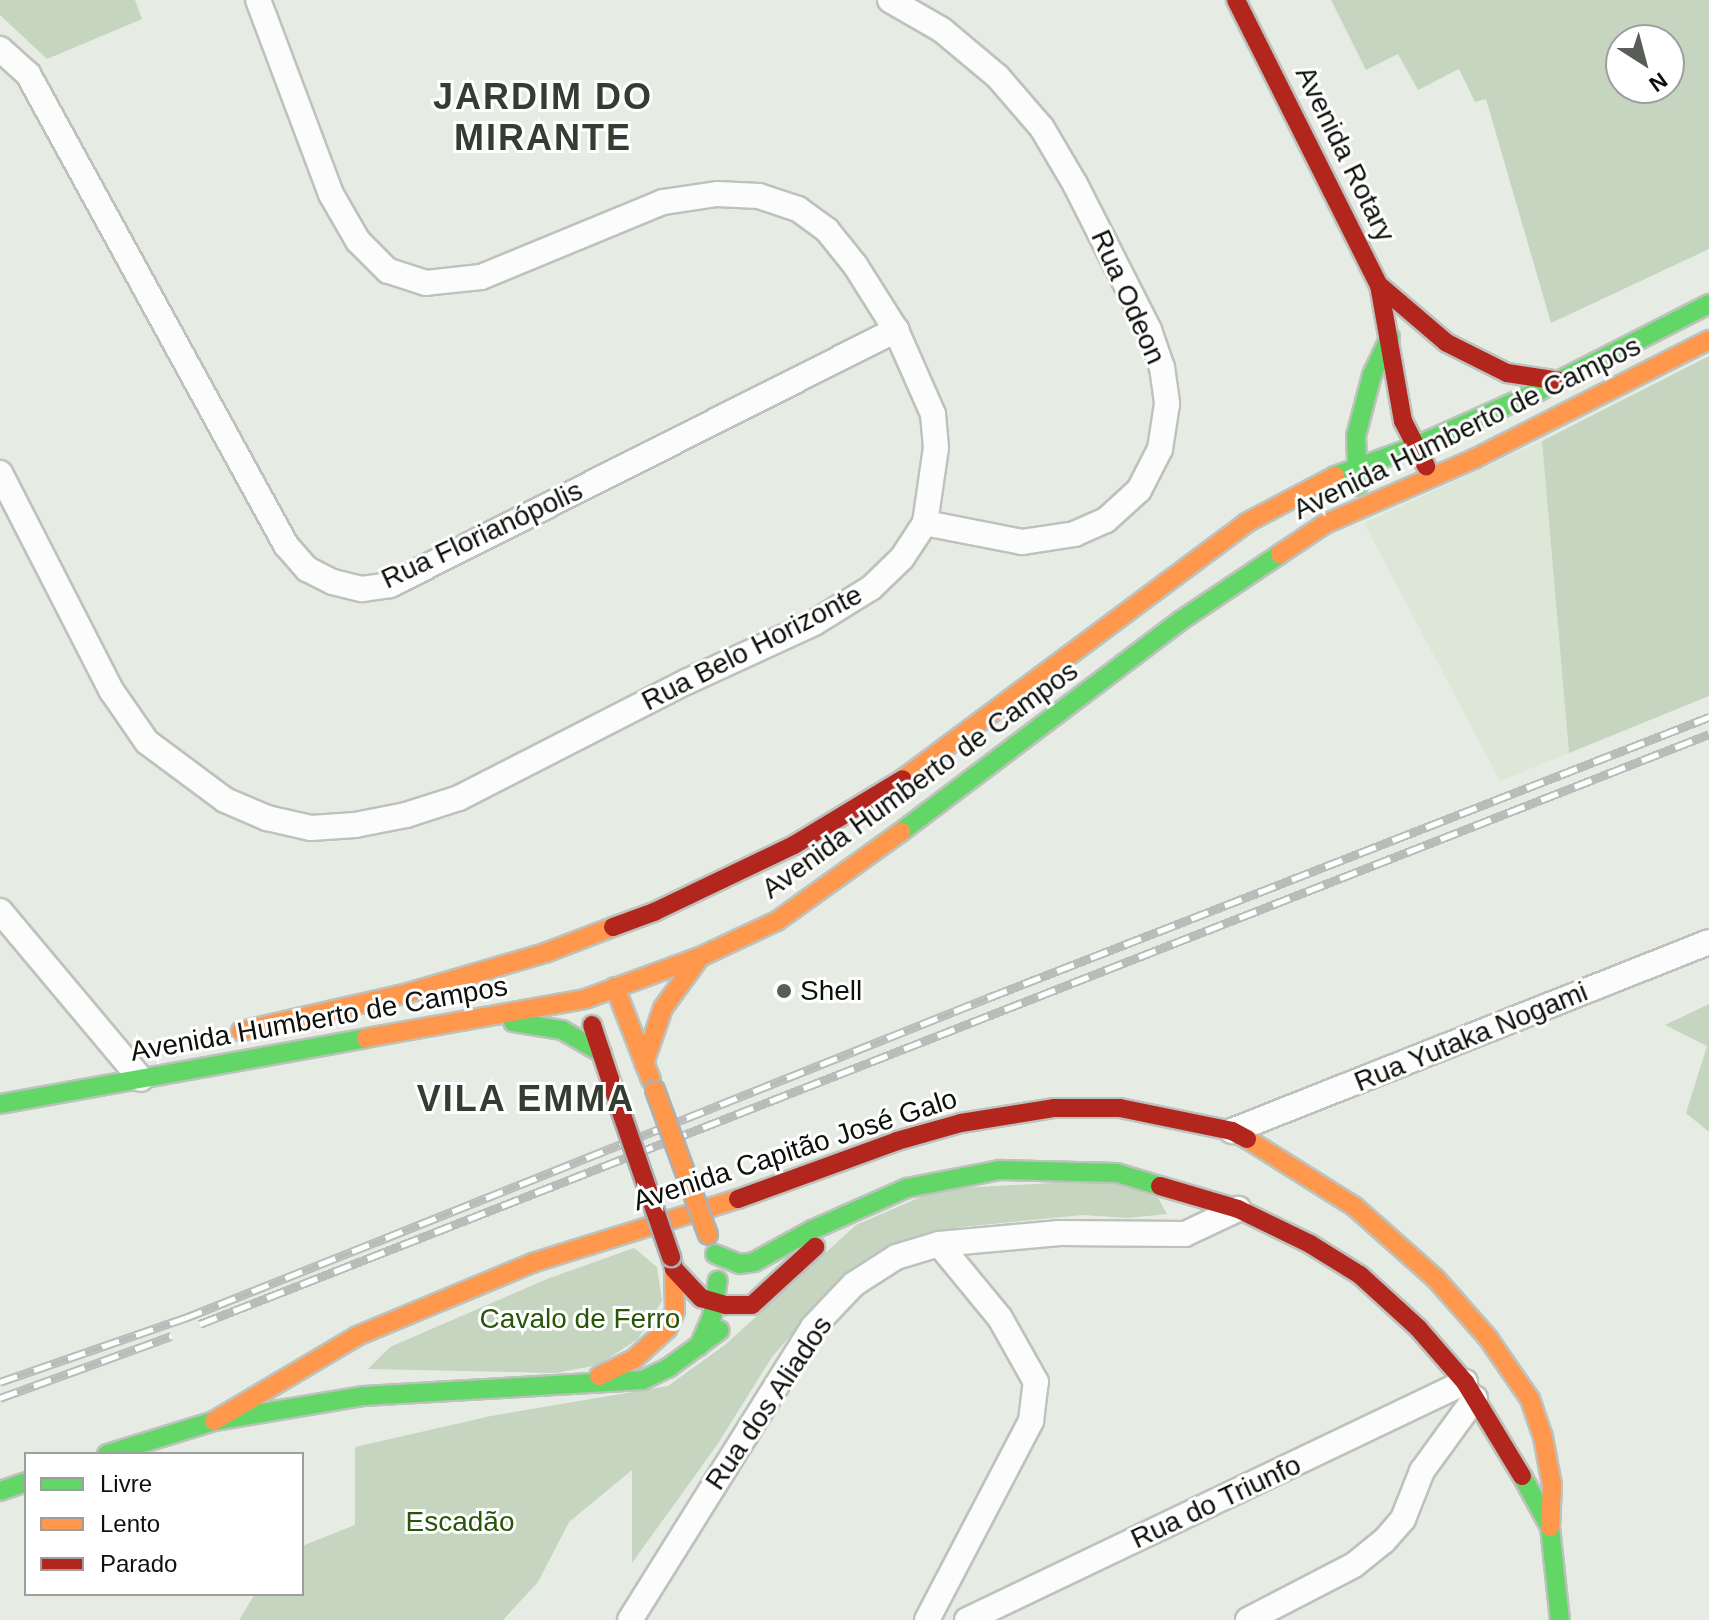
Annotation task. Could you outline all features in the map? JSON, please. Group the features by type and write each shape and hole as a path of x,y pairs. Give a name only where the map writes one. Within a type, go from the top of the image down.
{"main road":[{"name":"Avenida Rotary","path":"1236,0 1379,285 1403,421 1432,478"},
{"path":"1379,285 1447,343 1507,373 1559,381"},
{"name":"Avenida Humberto de Campos","path":"224,1034 408,993 545,953 654,912 794,845 868,803 947,749 1246,523 1355,466 1416,446 1559,381 1709,304"},
{"path":"1362,506 1355,466 1356,436 1372,375 1390,337"},
{"name":"Avenida Humberto de Campos","path":"0,1104 585,999 598,975 700,957 777,921 830,886 1232,583 1325,524 1432,478 1709,340"},
{"path":"777,921 809,888 809,867 794,845"},
{"path":"640,934 654,912"},
{"path":"545,953 598,975 655,1090 715,1254 716,1303 699,1346"},
{"path":"644,1063 663,1008 700,957"},
{"path":"584,1382 634,1359 667,1329 675,1311 672,1263 585,999"},
{"path":"487,1019 562,1030 602,1053"},
{"name":"Avenida Humberto de Campos","path":"92,1061 130,1053"},
{"name":"Avenida Capitão José Galo","path":"214,1421 357,1336 532,1263 751,1195 897,1141 961,1123 1055,1108 1120,1108 1232,1131 1355,1207 1436,1279 1488,1338 1530,1399 1543,1437 1552,1485 1550,1527 1560,1620"},
{"name":"Avenida Capitão José Galo","path":"113,1452 214,1421 364,1396 643,1380 668,1368 752,1305 863,1206 907,1188 961,1175 1064,1169 1117,1173 1238,1209 1310,1244 1360,1275 1418,1328 1470,1390 1508,1449 1550,1527"},
{"path":"715,1254 740,1264 754,1262 863,1206"},
{"path":"672,1263 701,1298 716,1303 752,1305"},
{"path":"0,1491 24,1483"}],"street":[{"name":"Rua Belo Horizonte","path":"0,473 111,690 147,742 225,800 267,818 311,828 355,825 406,815 459,798 686,682 814,623 871,588 902,558 925,523 936,448 933,414 896,330 855,265 827,230 798,209 759,196 717,194 663,202 481,277 426,283 388,271 358,241 331,194 258,0"},
{"name":"Rua Odeon","path":"890,0 953,39 998,77 1042,128 1075,184 1149,330 1162,367 1167,404 1160,449 1139,490 1106,520 1075,534 1022,542 925,523"},
{"name":"Rua Florianópolis","path":"0,49 28,74 286,545 307,569 333,582 362,589 390,585 896,330"},
{"path":"0,911 130,1053 141,1079"},
{"name":"Rua Yutaka Nogami","path":"1232,1131 1709,942"},
{"name":"Rua dos Aliados","path":"630,1620 813,1327 864,1277 896,1257 939,1244 1059,1233 1185,1234 1238,1209"},
{"path":"927,1620 1031,1421 1036,1382 1000,1318 939,1244"},
{"path":"1248,1620 1354,1565 1384,1541 1403,1519 1422,1471 1470,1390"},
{"name":"Rua do Triunfo","path":"967,1620 1470,1390"}],"shaded area":[{"path":"1542,441 1569,753 1500,781 1364,523"}],"green space":[{"path":"0,0 135,0 142,19 47,59 0,15"},
{"path":"1331,0 1709,0 1709,249 1551,323 1486,99 1475,102 1459,69 1418,90 1398,54 1366,70"},
{"path":"1709,356 1709,696 1569,753 1542,441"},
{"path":"1709,1004 1709,1132 1686,1113 1707,1046 1665,1025"},
{"name":"Escadão","path":"1108,1180 1158,1198 1167,1214 1128,1218 1083,1215 961,1227 898,1245 830,1290 772,1357 717,1445 632,1563 632,1470 569,1522 538,1582 503,1620 239,1620 254,1596 304,1596 304,1545 355,1525 355,1447 491,1416 668,1386 726,1344 856,1225 939,1189"},
{"name":"Cavalo de Ferro","path":"634,1248 657,1267 662,1301 638,1339 598,1365 556,1373 368,1369 390,1347 547,1279"}],"railway":[{"path":"0,1382 185,1318 990,997 1709,717"},
{"path":"200,1324 1709,734"},
{"path":"0,1398 171,1336"}],"traffic: fast":[{"path":"1335,476 1416,446 1541,390 1709,304"},
{"path":"1358,486 1356,436 1372,375 1390,337"},
{"path":"901,832 1180,621 1280,554"},
{"path":"513,1022 562,1030 602,1053"},
{"path":"0,1104 366,1038"},
{"path":"715,1254 740,1264 754,1262 812,1230 907,1188 1000,1170 1117,1173 1160,1186"},
{"path":"699,1346 712,1317 718,1280"},
{"path":"113,1452 214,1421 364,1396 643,1380 668,1368 720,1330"},
{"path":"1522,1476 1550,1527 1560,1620"},
{"path":"0,1491 24,1483"}],"traffic: slow":[{"path":"1280,554 1325,524 1474,459 1709,340"},
{"path":"903,779 1246,523 1335,476"},
{"path":"366,1038 585,999 700,957 777,921 901,832"},
{"path":"241,1031 408,993 545,953 613,927"},
{"path":"644,1063 663,1008 700,957"},
{"path":"615,987 651,1080"},
{"path":"655,1090 708,1235"},
{"path":"1247,1139 1355,1207 1436,1279 1488,1338 1530,1399 1543,1437 1552,1485 1550,1527"},
{"path":"214,1421 357,1336 532,1263 738,1199"},
{"path":"599,1376 634,1359 667,1329 675,1311 674,1269"}],"traffic: jam":[{"path":"1236,0 1379,285 1403,421 1426,466"},
{"path":"1379,285 1447,343 1507,373 1559,381"},
{"path":"613,927 654,912 794,845 903,779"},
{"path":"592,1025 619,1106"},
{"path":"619,1106 671,1257"},
{"path":"738,1199 897,1141 961,1123 1055,1108 1120,1108 1232,1131 1247,1139"},
{"path":"1160,1186 1238,1209 1310,1244 1360,1275 1418,1328 1465,1382 1522,1476"},
{"path":"671,1257 674,1269 701,1298 726,1305 752,1305 815,1247"}],"place":[{"name":"Shell","path":"784,991"}],"district":[{"name":"JARDIM DO MIRANTE","path":"543,116"},
{"name":"VILA EMMA","path":"526,1099"}]}
